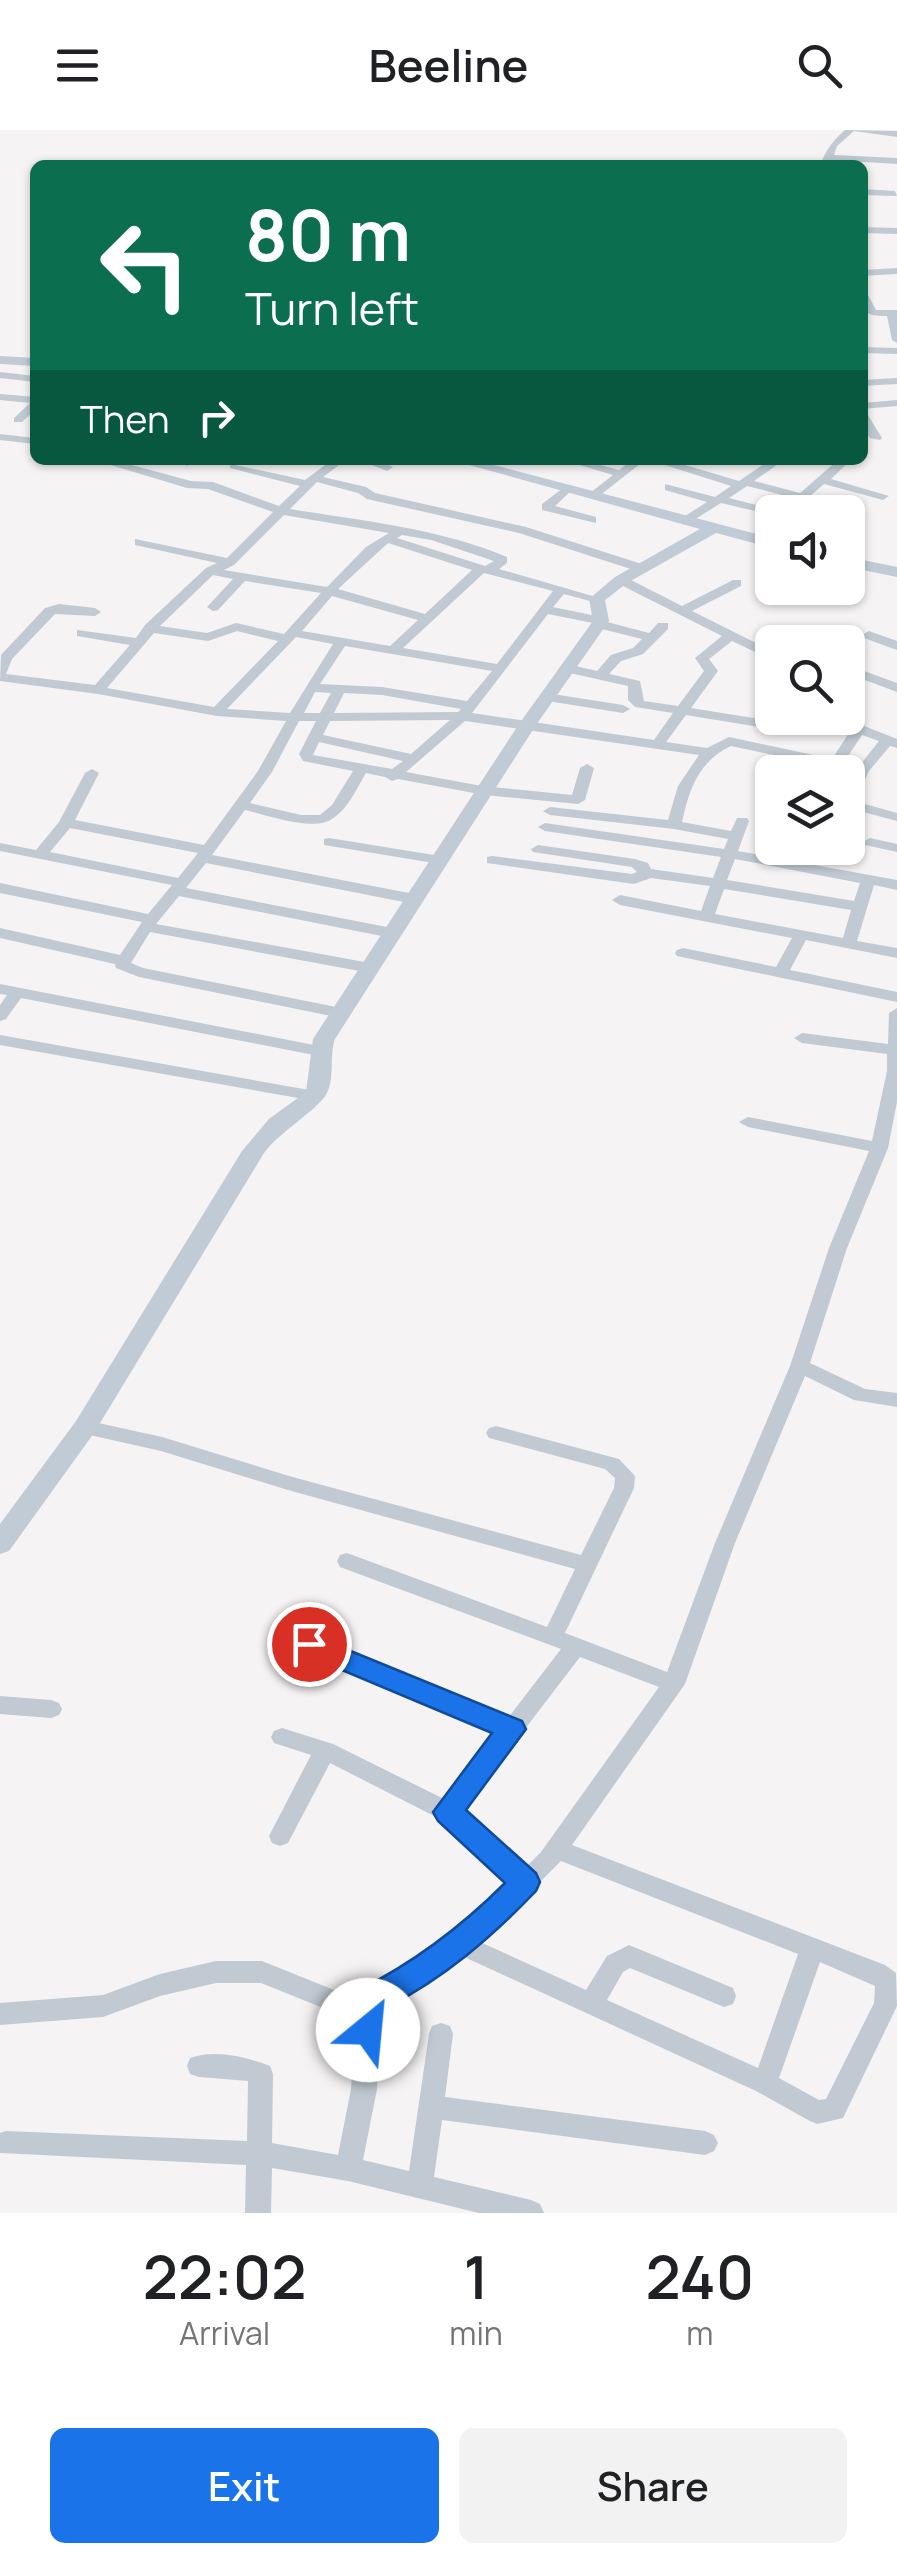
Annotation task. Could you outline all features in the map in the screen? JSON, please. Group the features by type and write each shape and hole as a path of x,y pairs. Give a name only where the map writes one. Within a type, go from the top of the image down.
{"street":[{"path":"827,160 853,130 897,134"},
{"path":"864,146 871,159"},
{"path":"848,160 897,161"},
{"path":"868,192 895,194"},
{"path":"868,230 897,230"},
{"path":"868,273 897,271"},
{"path":"868,306 871,312 895,313 897,340"},
{"path":"868,350 897,352"},
{"path":"0,360 30,362"},
{"path":"0,375 30,378"},
{"path":"868,382 897,382"},
{"path":"0,397 30,401"},
{"path":"868,409 897,403"},
{"path":"18,420 30,407"},
{"path":"868,422 876,438"},
{"path":"0,437 30,440"},
{"path":"118,465 191,486 209,485 280,511 503,560 426,618 394,649"},
{"path":"98,690 150,628 210,571 230,562 311,481 333,465"},
{"path":"381,465 387,467"},
{"path":"497,465 594,496 755,539"},
{"path":"588,465 622,474"},
{"path":"594,496 633,465"},
{"path":"674,465 794,495"},
{"path":"686,521 770,465"},
{"path":"805,495 840,465"},
{"path":"234,466 362,490 371,496 522,530 642,568"},
{"path":"822,480 883,496"},
{"path":"567,488 546,507 592,520"},
{"path":"669,488 755,508"},
{"path":"597,599 621,580 714,528"},
{"path":"395,535 485,570 597,599"},
{"path":"218,712 236,687 290,636 353,566 395,535"},
{"path":"139,542 230,562"},
{"path":"865,564 894,567"},
{"path":"210,571 330,591 426,618"},
{"path":"213,607 243,576"},
{"path":"621,580 681,611 724,640 755,650"},
{"path":"681,611 737,583"},
{"path":"392,777 466,711 501,669 521,635 561,590"},
{"path":"0,1544 85,1427 234,1185 252,1149 315,1096 319,1051 528,724 600,622 597,599"},
{"path":"95,612 60,608 50,611 6,658 0,675 218,712 327,717 466,711"},
{"path":"544,609 649,637"},
{"path":"601,675 616,658 638,651 663,626"},
{"path":"150,628 208,637 236,627 342,640 501,669"},
{"path":"82,634 138,642"},
{"path":"869,635 897,646"},
{"path":"341,1014 122,966 265,772 310,688 342,640"},
{"path":"659,742 710,670 703,662 704,655 724,640"},
{"path":"566,668 635,684 636,702 755,722"},
{"path":"865,675 897,688"},
{"path":"310,688 382,691 528,724 709,752"},
{"path":"340,688 306,754 308,758 392,777 486,790 549,812 730,854 897,885"},
{"path":"546,697 623,709"},
{"path":"865,731 892,742 865,768"},
{"path":"762,746 764,735"},
{"path":"314,738 413,759"},
{"path":"674,825 690,771 709,752 729,741 791,755"},
{"path":"533,866 549,812 580,798 587,768"},
{"path":"242,806 301,819 324,819 338,808 361,770"},
{"path":"40,855 66,823 79,792 92,774"},
{"path":"865,807 897,816"},
{"path":"549,812 739,828 707,914"},
{"path":"66,823 414,899"},
{"path":"329,842 440,860"},
{"path":"870,842 897,848"},
{"path":"0,847 392,933"},
{"path":"538,848 635,863 644,866 645,874"},
{"path":"492,860 634,879 645,874 722,882 860,907"},
{"path":"850,944 868,880"},
{"path":"0,888 370,968"},
{"path":"620,900 897,953"},
{"path":"0,933 124,960"},
{"path":"780,974 802,934"},
{"path":"683,953 897,997"},
{"path":"0,1016 8,991 319,1051"},
{"path":"0,2014 103,2006 160,1985 216,1972 262,1972 333,2002 370,2000 416,1977 459,1944 556,1848 674,1684 725,1543 800,1366 838,1248 880,1148 895,1072 897,1014"},
{"path":"802,1038 895,1050"},
{"path":"0,1040 315,1096"},
{"path":"748,1122 880,1148"},
{"path":"800,1366 860,1396 897,1400"},
{"path":"85,1427 162,1444 288,1483 588,1565"},
{"path":"496,1433 612,1464 626,1476 624,1488 552,1638"},
{"path":"347,1561 674,1684"},
{"path":"309,1644 512,1729"},
{"path":"448,1812 576,1646"},
{"path":"0,1705 51,1709"},
{"path":"282,1737 325,1750 448,1812 525,1882"},
{"path":"280,1836 325,1750"},
{"path":"459,1944 765,2083 817,2112 834,2110 892,1989 887,1982 876,1972 556,1848"},
{"path":"765,2083 812,1949"},
{"path":"591,2004 615,1964 629,1956 724,1996"},
{"path":"348,2169 364,2089 370,2000"},
{"path":"420,2186 441,2034"},
{"path":"199,2066 244,2068 261,2074 258,2213"},
{"path":"430,2107 705,2142"},
{"path":"6,2143 258,2153 348,2169 531,2213"}],"route":[{"path":"309,1644 512,1729 448,1812 525,1882 477,1931 416,1977 370,2000 368,2030"}]}
